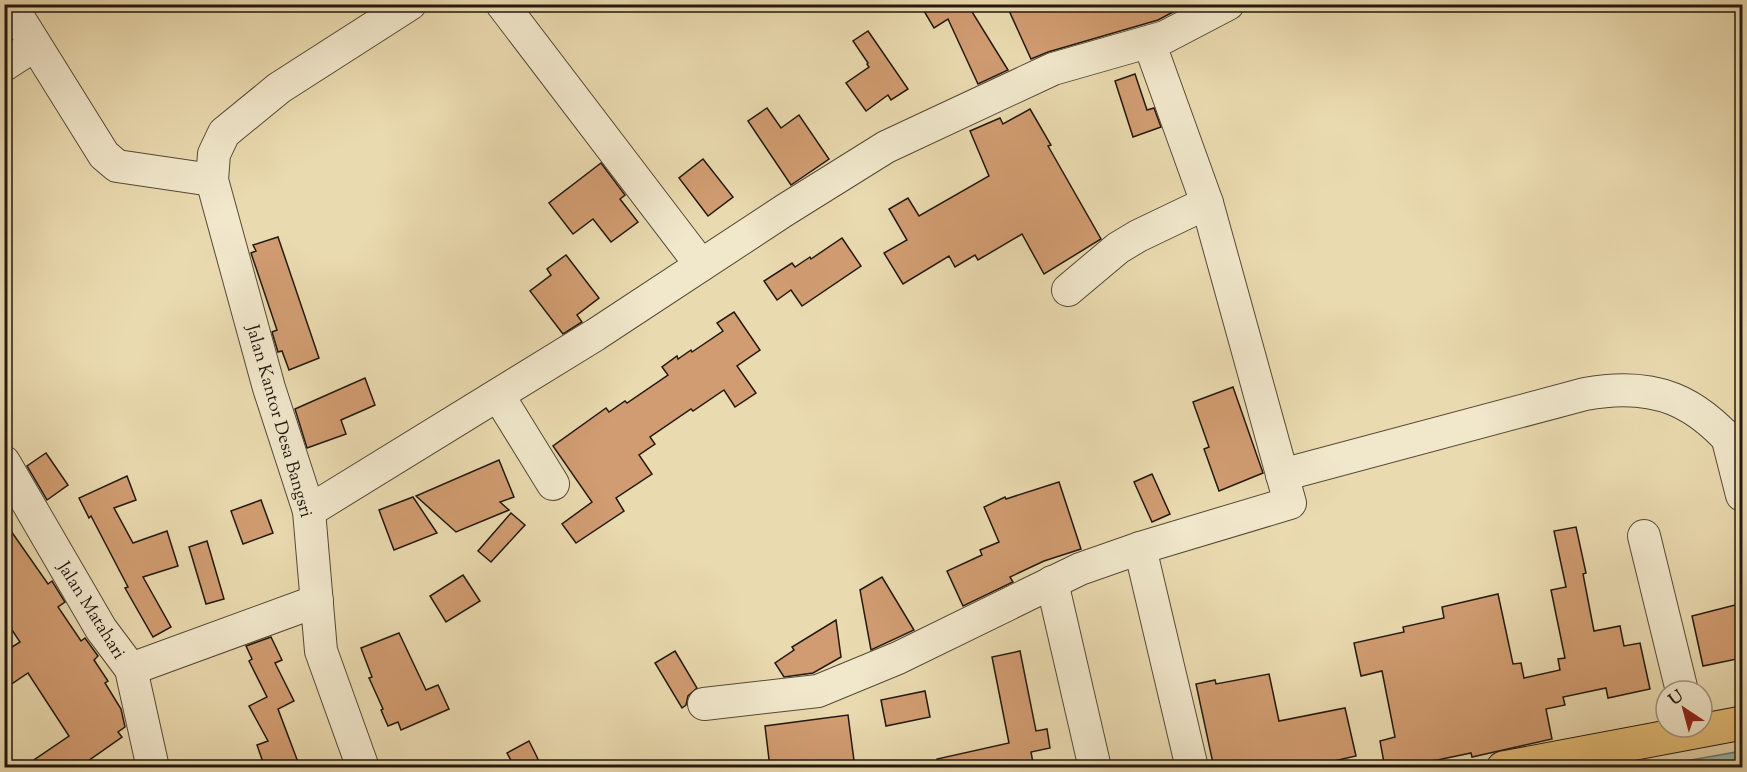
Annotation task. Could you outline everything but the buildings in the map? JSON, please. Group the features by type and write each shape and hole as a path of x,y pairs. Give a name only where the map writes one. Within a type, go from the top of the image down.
{"main road":[{"path":"1714,727 1743,723"},
{"path":"1503,768 1654,737"}],"street":[{"path":"10,4 104,155 117,166 212,180 214,154 224,133 279,88 410,4"},
{"path":"502,4 701,265"},
{"path":"309,511 595,335 785,210 886,147 1053,69 1165,37 1228,4"},
{"path":"704,704 818,691 898,658 1080,569 1140,548 1290,503 1207,203 1149,42"},
{"path":"4,65 35,45"},
{"name":"Jalan Kantor Desa Bangsri","path":"212,180 269,388 309,511 321,651 363,768"},
{"path":"1068,290 1118,248 1207,203"},
{"path":"1282,475 1423,436 1608,390 1640,390 1665,396 1707,418 1735,445 1743,495"},
{"path":"498,394 553,484"},
{"name":"Jalan Matahari","path":"4,462 101,629 130,669 153,768"},
{"path":"1644,536 1679,679"},
{"path":"1140,548 1192,768"},
{"path":"1052,582 1095,768"},
{"path":"130,669 317,601"}],"shaded area":[{"path":"1742,751 1742,767 1652,767"}]}
